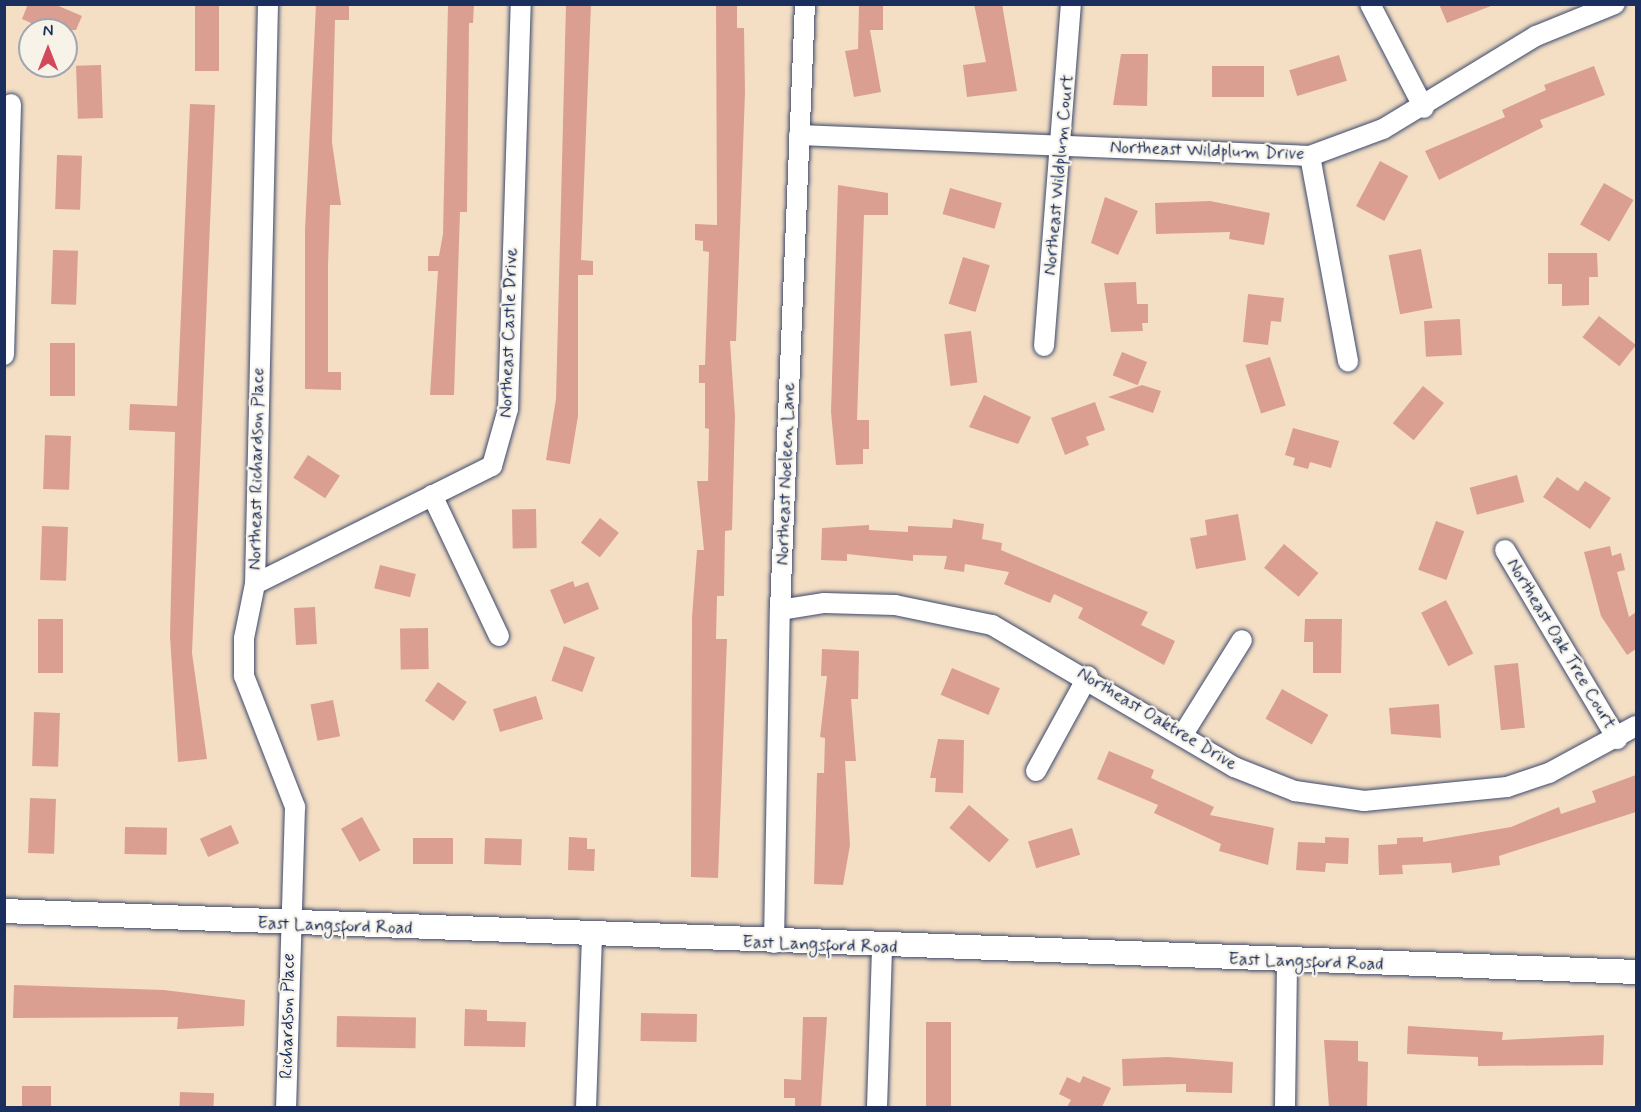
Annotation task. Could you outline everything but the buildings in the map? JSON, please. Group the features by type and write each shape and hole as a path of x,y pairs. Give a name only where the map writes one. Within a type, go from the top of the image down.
{"street":[{"name":"Northeast Richardson Place","path":"268,4 255,584 244,638 244,676 295,807 290,924"},
{"name":"Northeast Castle Drive","path":"255,584 492,466 505,435 521,4"},
{"name":"Northeast Noeleen Lane","path":"774,943 780,610 805,4"},
{"name":"Northeast Wildplum Court","path":"1044,346 1064,145 1071,4"},
{"path":"1370,4 1424,108"},
{"name":"Northeast Wildplum Drive","path":"799,135 1310,156 1424,108 1536,36 1615,4"},
{"path":"4,355 11,104"},
{"path":"1310,156 1348,362"},
{"path":"432,495 499,636"},
{"name":"Northeast Oak Tree Court","path":"1505,550 1617,739"},
{"name":"Northeast Oaktree Drive","path":"780,610 836,603 948,613 992,625 1088,676 1234,767 1295,791 1364,801 1507,787 1617,739 1636,726"},
{"path":"1182,736 1242,640"},
{"path":"1036,771 1088,676"},
{"name":"East Langsford Road","path":"4,911 774,943 1636,972"},
{"name":"Richardson Place","path":"286,1107 290,924"},
{"path":"586,1107 592,936"},
{"path":"877,1107 882,947"},
{"path":"1285,1107 1287,962"}]}
